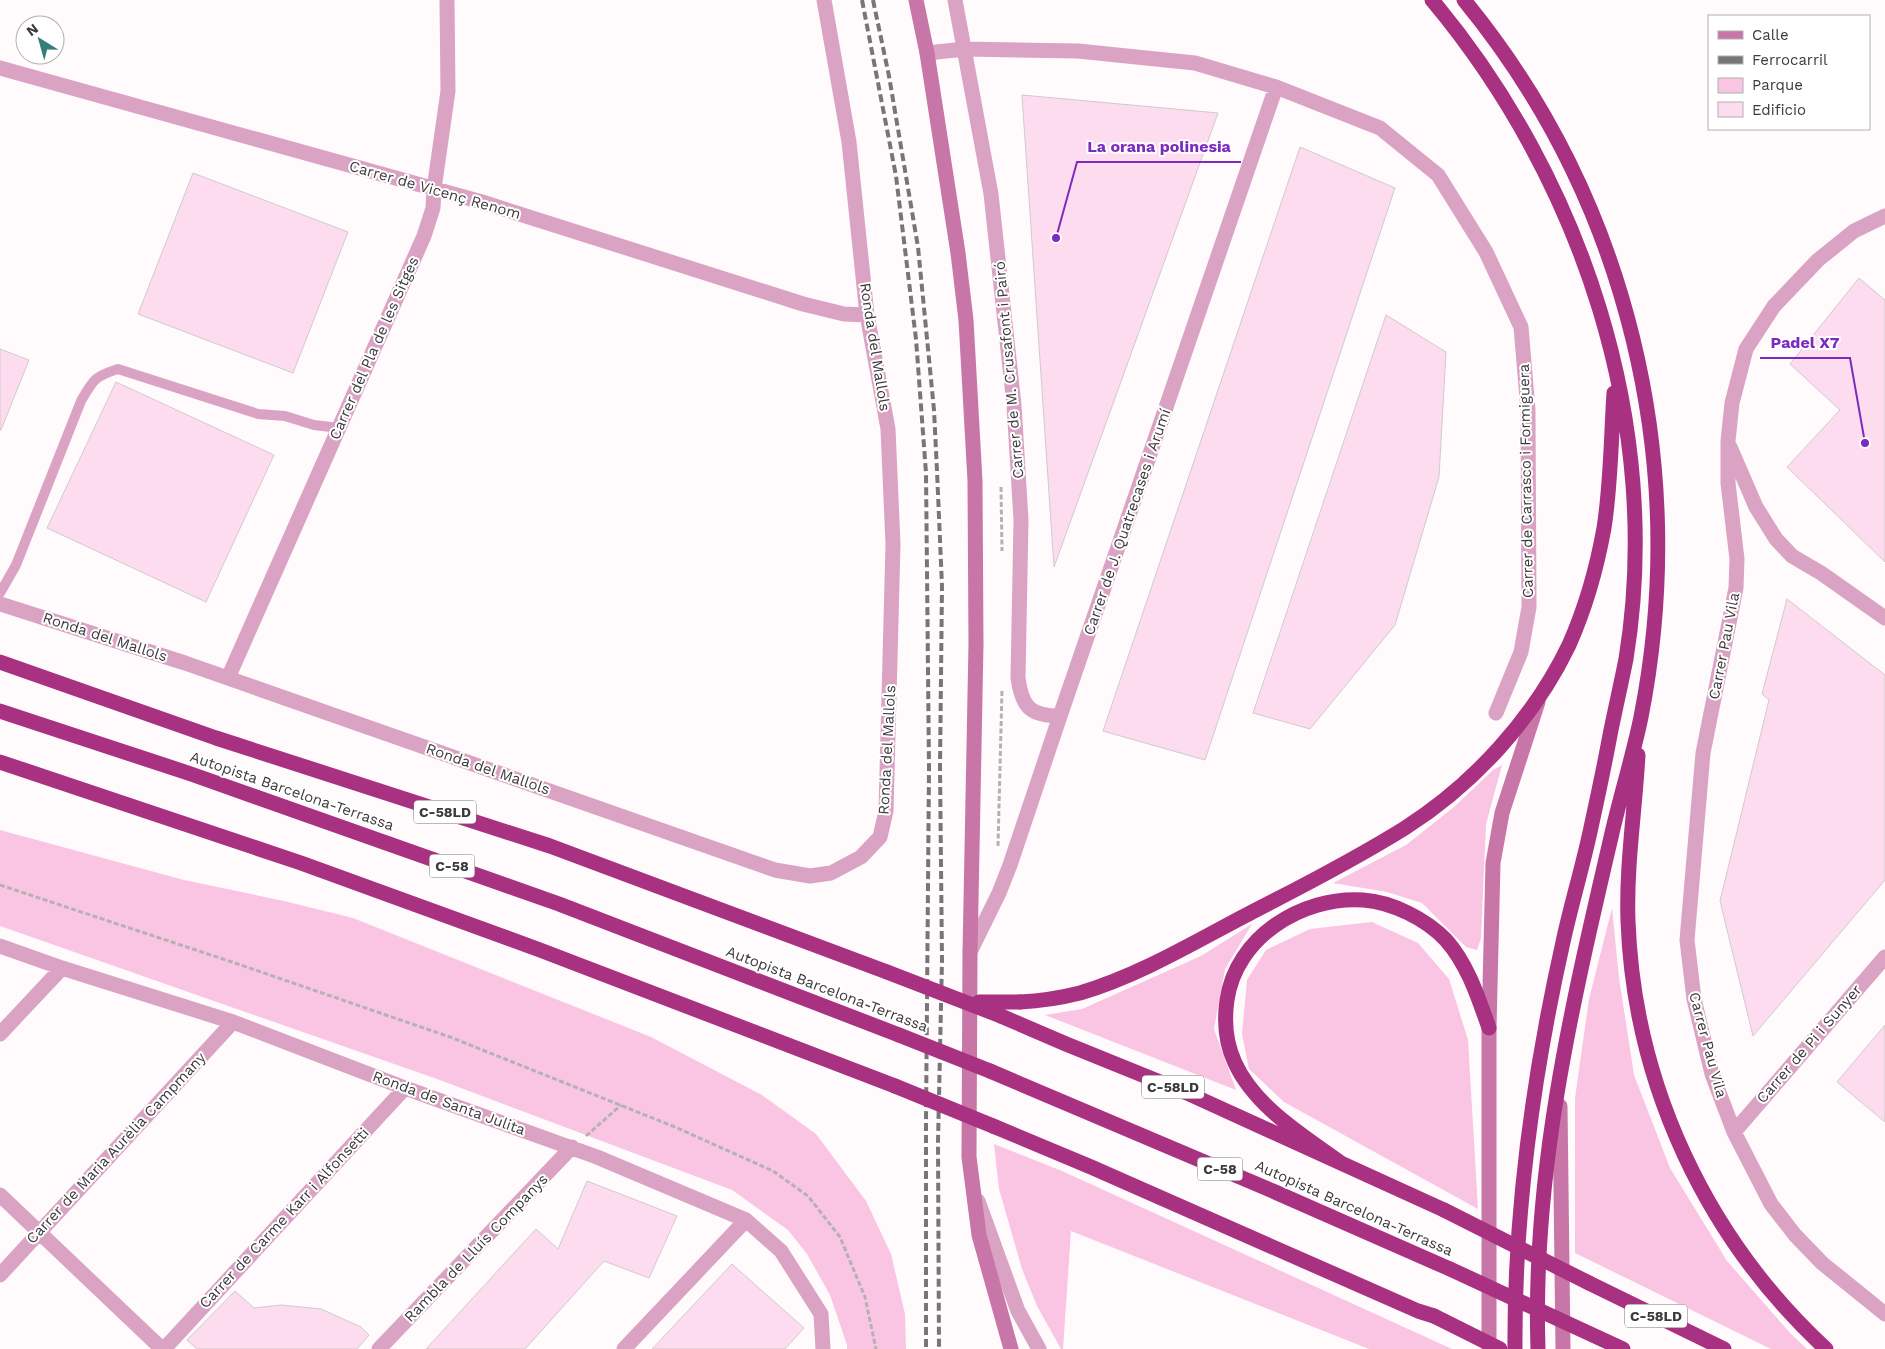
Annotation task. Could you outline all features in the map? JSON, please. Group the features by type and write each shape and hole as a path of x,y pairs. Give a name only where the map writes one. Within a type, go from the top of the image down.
{"highway":[{"path":"1432,0 1483,66 1511,110 1542,165 1562,208 1599,310 1615,369 1632,469 1634,525 1633,591 1626,658 1590,834 1563,941 1538,1062 1525,1151 1519,1222 1515,1349"},
{"path":"1464,0 1514,69 1572,168 1609,257 1638,355 1653,445 1658,542 1653,630 1641,718 1629,874 1628,921 1635,993 1650,1065 1673,1132 1688,1165 1714,1212 1763,1282 1826,1349"},
{"path":"964,1001 994,1004 1057,998 1108,983 1167,956 1359,855 1406,827 1464,783 1509,736 1540,696 1569,643 1586,597 1599,551 1606,508 1615,369"},
{"name":"C-58LD","path":"0,662 216,738 550,846 964,1001 1187,1093 1444,1210 1724,1349"},
{"name":"Autopista Barcelona-Terrassa","path":"0,710 191,774 559,904 899,1035 990,1071 1274,1192 1450,1269 1622,1349"},
{"path":"1538,1349 1540,1222 1548,1143 1583,958 1641,718"},
{"path":"0,762 301,863 549,954 895,1086 1091,1167 1418,1311 1434,1316 1500,1349"},
{"path":"1342,1164 1286,1122 1265,1103 1235,1064 1229,1047 1225,1013 1230,982 1237,967 1251,946 1270,928 1286,918 1313,906 1350,899 1385,904 1408,913 1445,939 1458,956 1469,975 1489,1028"}],"main road":[{"path":"916,0 927,52 958,253 966,320 975,481 976,644 970,953 969,1158 979,1235 992,1287 1011,1349"},
{"path":"1489,1349 1489,1028 1493,863 1502,813 1540,696"},
{"path":"1560,1076 1563,1349"}],"street":[{"name":"Carrer del Pla de les Sitges","path":"228,678 424,236 433,208 448,91 447,0"},
{"name":"Ronda del Mallols","path":"0,604 228,678 775,870 810,876 831,873 861,857 880,836 886,811 894,544 888,429 867,315 849,142 824,0"},
{"name":"Carrer de M. Crusafont i Pairó","path":"955,0 966,49 991,194 1014,405 1021,520 1018,678 1020,697 1030,710 1046,716 1060,716"},
{"name":"Carrer de Carrasco i Formiguera","path":"927,52 966,49 1078,51 1195,63 1276,87 1380,128 1438,175 1486,252 1521,327 1528,410 1529,608 1521,652 1496,712"},
{"name":"Carrer de Vicenç Renom","path":"0,68 482,202 803,304 844,314 867,315"},
{"name":"Carrer de J. Quatrecases i Arumí","path":"970,953 1000,893 1010,865 1276,87"},
{"name":"Carrer Pau Vila","path":"1885,216 1854,231 1818,260 1774,306 1746,350 1732,403 1728,441 1728,482 1737,559 1736,588 1703,753 1687,940 1692,984 1712,1074 1734,1132 1771,1204 1795,1235 1822,1263 1885,1314"},
{"path":"1728,441 1756,507 1776,539 1792,556 1885,618"},
{"name":"Ronda de Santa Julita","path":"0,946 62,968 233,1022 405,1088 572,1147 746,1220 781,1251 821,1314 823,1349"},
{"name":"Carrer de Pi i Sunyer","path":"1734,1132 1885,956"},
{"path":"0,1034 62,968"},
{"name":"Carrer de Maria Aurèlia Campmany","path":"0,1275 233,1022"},
{"name":"Carrer de Carme Karr i Alfonsetti","path":"163,1349 405,1088"},
{"name":"Rambla de Lluís Companys","path":"379,1349 572,1147"},
{"path":"971,1184 1018,1311 1039,1349"},
{"path":"0,1195 163,1349"},
{"path":"624,1349 746,1220"}],"lane":[{"path":"0,593 16,565 81,401 91,384 100,374 118,369 258,414 285,416 314,425 338,428"}],"path":[{"path":"0,886 232,962 450,1037 675,1127 773,1171 808,1196 840,1238 865,1297 876,1349"},
{"path":"572,1147 621,1105"}],"green space":[{"path":"1502,765 1486,824 1481,938 1477,950 1466,947 1422,903 1387,892 1333,883 1406,845 1454,807 1493,770"},
{"path":"0,830 184,880 353,918 651,1037 762,1095 816,1134 866,1201 891,1254 905,1314 906,1349 847,1349 830,1295 807,1254 788,1230 732,1190 437,1079 0,926"},
{"path":"1612,908 1619,978 1634,1075 1670,1168 1727,1261 1790,1333 1807,1349 1771,1349 1575,1253 1575,1098 1589,999"},
{"path":"1372,922 1418,943 1449,979 1468,1040 1478,1209 1284,1102 1249,1069 1242,1034 1247,980 1266,950 1310,929"},
{"path":"1252,924 1225,969 1214,1029 1236,1090 1045,1015 1082,1009 1201,956"},
{"path":"994,1144 1062,1171 1452,1349 1369,1349 1071,1231 1063,1349 1061,1349 1037,1306 1022,1269 999,1189"}],"building":[{"path":"1022,95 1218,113 1054,567"},
{"path":"1300,147 1395,188 1205,760 1103,731"},
{"path":"193,173 348,232 293,373 138,314"},
{"path":"1859,278 1885,300 1885,562 1787,467 1840,410 1790,364"},
{"path":"1386,315 1446,352 1439,477 1395,625 1310,729 1253,713"},
{"path":"0,349 29,360 1,430 0,430"},
{"path":"116,382 274,455 206,602 47,528"},
{"path":"1787,599 1885,675 1885,880 1753,1036 1720,901 1769,700 1762,694"},
{"path":"1885,1025 1885,1122 1837,1082"},
{"path":"587,1181 677,1216 649,1278 604,1261 525,1349 426,1349 536,1229 558,1249"},
{"path":"732,1264 804,1328 785,1349 652,1349"},
{"path":"235,1291 254,1308 281,1305 321,1309 361,1327 369,1335 357,1349 197,1349 187,1340"}],"railway":[{"path":"862,0 896,176 916,339 926,473 929,769 926,1349"},
{"path":"873,0 889,76 918,247 934,410 937,471 942,586 940,767 942,960 938,1142 939,1349"}],"place":[{"name":"La orana polinesia","path":"1056,238"},
{"name":"Padel X7","path":"1865,443"}]}
